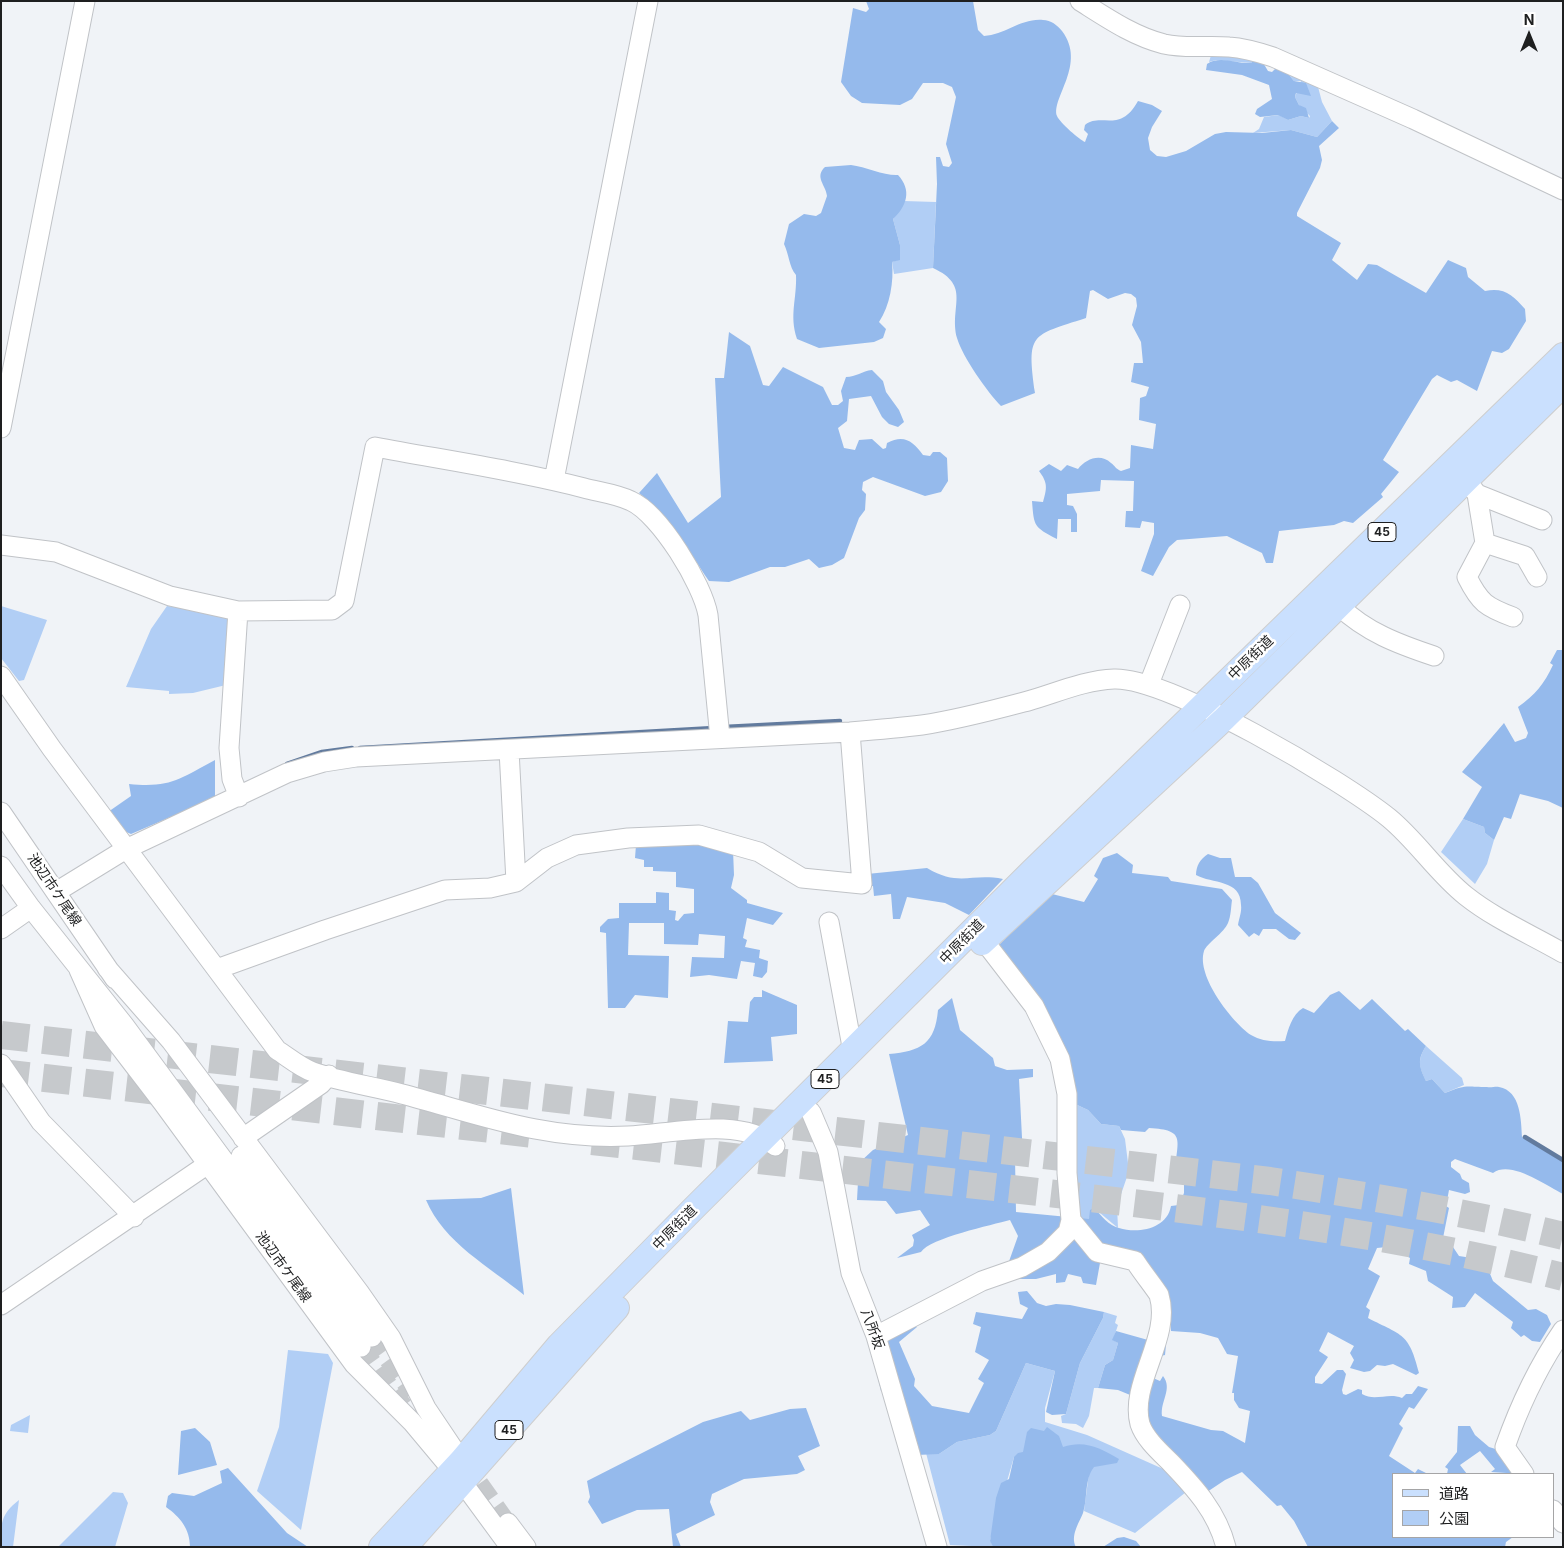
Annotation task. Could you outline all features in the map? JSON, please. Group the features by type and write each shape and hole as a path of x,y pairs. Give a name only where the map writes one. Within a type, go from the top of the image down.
{"main road":[{"name":"中原街道","path":"381,1547 461,1472 563,1367 853,1052 1031,872 1563,355"},
{"name":"中原街道","path":"771,1142 811,1112 984,941 1224,719 1339,606 1472,487 1563,385"},
{"name":"中原街道","path":"404,1547 461,1472"}],"street":[{"path":"1,428 85,1"},
{"path":"554,480 648,1"},
{"path":"1080,1 1130,32 1165,44 1196,48 1227,47 1250,49 1273,57 1422,123 1563,190"},
{"path":"1,545 56,552 170,596 238,611 332,610 344,601 375,447 554,480 632,501 654,518 694,576 705,600 708,615 720,738"},
{"path":"1472,487 1542,520"},
{"path":"1472,487 1485,543 1467,577 1477,597 1488,608 1513,617"},
{"path":"1485,543 1525,556 1538,577"},
{"path":"1149,684 1180,605"},
{"path":"1339,606 1356,623 1397,644 1434,656"},
{"path":"238,611 228,748 232,779 239,797"},
{"path":"1,676 126,849 277,1050 312,1072 521,1128 565,1136 627,1136 743,1130 771,1142"},
{"path":"56,892 126,849 287,774 324,762 356,758 850,732 923,725 1028,701 1083,684 1112,679 1131,680 1149,684 1224,719 1348,789 1389,819 1464,895 1487,911 1563,953"},
{"path":"217,969 445,890 490,888 516,882 547,858 576,845 673,835 699,835 759,852 802,878 862,884 850,732"},
{"path":"509,750 516,882"},
{"name":"池辺市ケ尾線","path":"1,812 369,1347 412,1422 461,1472 526,1547"},
{"name":"池辺市ケ尾線","path":"1,866 31,908 124,1025 369,1347"},
{"path":"1,929 31,908"},
{"path":"829,922 853,1052"},
{"path":"876,1336 982,1281 1022,1267 1048,1252 1068,1232 1071,1220 1067,1173 1067,1094 1060,1059 1034,1006 984,941"},
{"name":"池辺市ケ尾線","path":"107,968 171,1041 360,1292 369,1347"},
{"name":"池辺市ケ尾線","path":"79,970 104,1026 208,1164 369,1347 426,1408 461,1472 510,1547"},
{"path":"1,1064 40,1122 134,1217"},
{"path":"243,1138 321,1084 329,1076"},
{"name":"八所坂","path":"811,1112 828,1152 851,1273 876,1336 937,1547"},
{"path":"1,1305 134,1217 208,1164"},
{"path":"1071,1220 1097,1252 1135,1261 1148,1282 1158,1292 1160,1318 1155,1349 1137,1411 1141,1427 1152,1444 1199,1492 1212,1511 1226,1547"},
{"path":"1523,1473 1505,1447 1513,1423 1556,1355 1563,1330"},
{"path":"1554,1511 1563,1523"}],"green space":[{"path":"1212,52 1256,58 1251,63 1216,60 1209,62"},
{"path":"1285,70 1317,83 1322,102 1332,121 1317,137 1291,130 1253,133 1259,129 1264,117 1279,115 1288,120 1301,116 1309,118 1310,116 1299,105 1295,97 1301,81 1294,81"},
{"path":"904,201 936,202 933,268 894,274 892,262 900,259 900,245 893,219"},
{"path":"1,606 47,620 24,680 19,681 1,658"},
{"path":"167,606 227,614 231,620 226,685 193,693 169,694 169,691 126,687 151,629"},
{"path":"1463,819 1484,827 1485,833 1494,840 1487,864 1475,884 1441,852"},
{"path":"1426,1046 1462,1078 1464,1085 1445,1093 1432,1079 1426,1081 1420,1060"},
{"path":"1073,1103 1088,1110 1101,1124 1119,1126 1125,1139 1129,1171 1117,1206 1118,1228 1094,1208 1089,1219 1076,1219"},
{"path":"1104,1312 1117,1316 1115,1323 1118,1325 1113,1340 1118,1343 1113,1360 1105,1365 1098,1388 1094,1388 1089,1416 1083,1428 1076,1424 1062,1423 1061,1416 1066,1414 1080,1363 1103,1318"},
{"path":"288,1350 328,1354 333,1363 301,1530 257,1491 279,1427"},
{"path":"1026,1363 1055,1371 1045,1408 1045,1422 1087,1435 1170,1472 1186,1492 1135,1533 1084,1511 1089,1473 1014,1457 990,1540 993,1547 950,1545 926,1453 939,1454 957,1442 990,1435 996,1431"},
{"path":"30,1415 28,1433 10,1431 11,1425"},
{"path":"113,1492 123,1493 128,1503 115,1547 58,1547"},
{"path":"19,1500 13,1547 1,1547 3,1520 8,1510"}],"shaded area":[{"path":"866,1 973,1 978,30 984,36 999,33 1035,20 1046,20 1054,23 1062,31 1069,43 1071,56 1070,68 1059,100 1057,116 1070,131 1085,142 1088,134 1084,130 1085,125 1098,120 1118,120 1131,111 1138,101 1152,105 1162,111 1152,127 1148,138 1150,150 1157,156 1166,157 1186,151 1215,134 1226,132 1262,133 1291,130 1317,137 1332,121 1339,128 1319,146 1322,160 1320,168 1297,216 1341,243 1332,260 1357,280 1368,264 1377,265 1426,293 1448,260 1466,268 1468,277 1485,291 1498,290 1512,296 1525,309 1526,321 1509,349 1502,353 1492,351 1477,391 1457,380 1451,382 1437,375 1432,379 1383,460 1399,472 1381,494 1383,497 1353,523 1344,521 1334,525 1279,531 1273,563 1266,563 1262,553 1227,536 1177,540 1169,547 1153,576 1141,571 1154,534 1154,523 1142,521 1140,528 1125,527 1126,511 1133,511 1134,481 1101,480 1100,491 1067,494 1067,505 1073,506 1077,514 1077,532 1071,532 1071,519 1058,519 1057,539 1040,529 1035,521 1032,501 1043,502 1046,489 1044,479 1039,471 1049,464 1061,471 1067,465 1078,469 1085,462 1093,458 1102,458 1121,471 1130,468 1131,445 1153,449 1156,424 1139,420 1140,398 1146,396 1149,387 1131,382 1134,363 1143,363 1141,342 1132,325 1137,306 1136,298 1131,294 1125,293 1108,299 1093,290 1090,291 1086,318 1053,329 1036,340 1032,358 1035,393 1001,406 983,384 960,346 955,327 956,290 952,282 945,275 933,268 937,184 936,157 940,157 943,166 949,167 952,163 946,144 956,97 952,87 943,83 923,83 912,99 900,105 862,103 851,96 841,82 853,8 866,12 869,9"},
{"path":"1256,58 1262,61 1268,71 1272,72 1276,68 1285,70 1294,81 1306,83 1311,96 1296,93 1295,97 1299,105 1306,108 1309,118 1301,116 1288,120 1278,115 1260,117 1255,114 1257,109 1272,99 1269,85 1242,75 1206,70 1207,64 1212,61 1223,60 1251,63"},
{"path":"851,165 898,175 905,186 906,198 902,209 893,219 900,245 900,260 892,262 890,293 886,309 879,322 886,329 883,338 874,342 819,348 797,339 793,315 796,275 784,244 789,224 804,214 816,216 821,213 827,196 821,178 825,167"},
{"path":"729,332 750,346 763,385 769,386 783,367 823,387 832,405 838,405 843,401 841,391 846,377 872,370 883,381 886,392 899,410 904,422 898,427 889,424 882,417 871,396 849,399 847,421 838,428 844,448 855,450 859,440 872,439 883,449 886,448 887,443 893,440 903,439 916,446 923,455 930,456 933,452 940,452 947,458 948,481 941,492 925,496 873,477 863,482 862,490 866,494 865,510 859,518 844,558 832,565 819,568 809,559 785,567 770,567 729,582 709,581 669,523 639,493 657,473 688,523 721,497 715,378 724,378"},
{"path":"1557,650 1563,650 1563,808 1548,801 1520,794 1511,819 1504,817 1494,840 1485,833 1484,827 1463,819 1482,787 1462,772 1504,723 1515,742 1526,738 1528,733 1518,707 1534,693 1546,678 1553,665 1550,663"},
{"path":"215,760 215,798 131,834 124,831 108,812 131,796 129,784 155,785 174,781"},
{"path":"683,841 733,850 734,875 731,888 747,900 747,903 783,913 773,925 747,918 743,938 747,940 745,947 760,950 759,958 768,961 767,972 762,978 753,976 755,963 741,961 737,979 709,975 690,977 692,957 724,958 725,936 699,934 698,945 664,944 664,923 629,923 628,955 669,956 668,998 635,995 625,1008 608,1008 606,933 600,932 600,927 608,919 619,918 619,903 656,903 656,892 669,893 669,910 676,911 675,920 678,921 684,914 694,913 694,889 676,887 676,872 653,871 653,867 644,867 644,860 635,858 636,845"},
{"path":"1117,853 1133,865 1132,873 1168,877 1171,881 1222,889 1232,900 1228,923 1204,951 1203,961 1205,973 1217,998 1243,1029 1251,1035 1267,1041 1285,1041 1291,1023 1299,1011 1303,1008 1314,1013 1330,995 1339,991 1360,1010 1372,999 1405,1031 1408,1029 1426,1046 1421,1055 1420,1063 1426,1081 1432,1079 1445,1093 1466,1087 1498,1087 1506,1090 1516,1100 1522,1137 1563,1162 1563,1194 1528,1175 1518,1172 1500,1170 1493,1173 1455,1159 1451,1162 1451,1167 1460,1174 1462,1179 1469,1183 1470,1192 1465,1194 1449,1190 1446,1206 1449,1208 1442,1243 1453,1247 1459,1256 1478,1259 1486,1264 1493,1281 1528,1310 1536,1309 1547,1315 1551,1324 1540,1342 1532,1341 1524,1335 1521,1337 1511,1328 1513,1322 1475,1293 1465,1307 1452,1308 1453,1297 1428,1281 1426,1271 1409,1264 1410,1258 1395,1249 1396,1246 1377,1248 1368,1269 1380,1276 1366,1307 1370,1310 1368,1318 1403,1337 1412,1350 1419,1373 1416,1375 1393,1364 1377,1365 1370,1371 1364,1372 1350,1368 1354,1360 1350,1353 1354,1346 1328,1332 1319,1351 1328,1357 1315,1377 1315,1383 1322,1384 1337,1370 1343,1370 1346,1374 1342,1390 1343,1394 1346,1395 1358,1389 1362,1390 1362,1394 1367,1396 1397,1396 1402,1398 1406,1394 1412,1394 1418,1386 1428,1389 1414,1409 1409,1407 1399,1424 1403,1428 1389,1456 1415,1473 1392,1473 1392,1538 1512,1538 1506,1542 1505,1547 1308,1547 1294,1521 1281,1505 1277,1506 1242,1472 1225,1480 1204,1494 1143,1422 1153,1378 1160,1381 1163,1376 1166,1381 1167,1390 1162,1416 1211,1430 1223,1431 1245,1443 1250,1411 1239,1408 1234,1400 1234,1393 1232,1393 1238,1356 1227,1354 1218,1338 1200,1333 1171,1331 1170,1317 1158,1293 1137,1274 1102,1252 1096,1285 1083,1283 1081,1277 1068,1274 1065,1282 1056,1283 1056,1274 1036,1279 1012,1279 1007,1267 1018,1236 1010,1220 948,1237 921,1252 897,1258 913,1246 914,1240 912,1235 930,1225 920,1210 896,1214 886,1201 857,1200 859,1163 873,1150 908,1135 889,1054 910,1051 924,1044 934,1031 938,1010 952,998 960,1030 993,1058 995,1066 1007,1070 1033,1069 1033,1077 1019,1079 1023,1157 1015,1158 1016,1212 1089,1219 1090,1210 1094,1208 1112,1225 1127,1230 1143,1230 1158,1225 1164,1220 1171,1206 1179,1205 1184,1193 1184,1174 1175,1172 1178,1145 1174,1134 1161,1129 1149,1128 1145,1132 1121,1130 1119,1126 1101,1124 1088,1110 1073,1103 997,947 1039,903 1052,894 1084,902 1098,879 1094,876 1103,858"},
{"path":"1208,854 1220,858 1231,858 1235,877 1251,877 1258,883 1275,913 1301,933 1295,940 1289,939 1276,929 1263,929 1259,936 1254,933 1249,937 1238,925 1241,908 1240,897 1236,891 1231,886 1196,875 1199,863"},
{"path":"927,868 948,877 1003,879 969,915 945,903 907,897 900,919 893,919 891,894 874,896 873,886 867,887 867,874"},
{"path":"762,990 797,1005 797,1034 771,1037 773,1061 724,1063 728,1021 748,1022 750,1002 754,997 762,997"},
{"path":"511,1188 524,1295 456,1242 434,1215 426,1200 481,1198"},
{"path":"1027,1291 1037,1303 1046,1306 1056,1304 1070,1305 1104,1312 1103,1318 1080,1363 1066,1414 1052,1415 1046,1412 1055,1371 1026,1363 996,1431 990,1435 957,1442 939,1454 917,1455 895,1391 881,1391 870,1345 911,1321 917,1327 899,1342 915,1379 914,1386 932,1406 969,1413 984,1383 978,1379 989,1360 975,1352 981,1327 973,1324 976,1312 1022,1319 1028,1308 1020,1304 1018,1292"},
{"path":"1116,1331 1148,1340 1167,1334 1165,1355 1156,1357 1135,1397 1118,1390 1098,1388 1105,1365 1113,1360 1118,1343 1112,1340"},
{"path":"806,1408 820,1446 798,1456 805,1470 797,1474 744,1479 712,1494 710,1502 715,1515 676,1534 681,1547 673,1547 669,1509 637,1510 602,1524 588,1502 590,1497 587,1481 703,1422 741,1411 750,1420 790,1409"},
{"path":"1458,1426 1470,1426 1475,1435 1489,1447 1502,1451 1521,1473 1491,1472 1495,1469 1480,1451 1460,1465 1466,1473 1447,1473 1448,1469 1445,1467 1457,1452"},
{"path":"1047,1427 1059,1436 1063,1447 1078,1444 1092,1446 1119,1459 1117,1463 1094,1467 1091,1472 1087,1483 1083,1513 1077,1525 1074,1538 1076,1547 993,1547 990,1541 996,1498 1001,1483 1009,1479 1014,1457 1018,1453 1023,1452 1027,1432 1031,1428 1044,1431"},
{"path":"195,1428 210,1442 217,1465 178,1475 181,1431"},
{"path":"228,1468 287,1533 308,1547 190,1547 190,1541 183,1524 166,1507 168,1496 172,1493 194,1496 222,1483 220,1471"},
{"path":"1418,1469 1426,1473 1415,1473"},
{"path":"1124,1537 1136,1541 1141,1547 1103,1547 1117,1538"}],"waterway":[{"path":"724,727 840,721"},
{"path":"360,748 714,728"},
{"path":"287,764 322,752 352,748"},
{"path":"1525,1137 1563,1160"}],"tunnel":[{"path":"1,1035 1270,1181 1417,1205 1563,1236"},
{"path":"1,1073 534,1134"},
{"path":"592,1141 1112,1201 1307,1226 1436,1248 1563,1277"},
{"path":"372,1337 413,1393"},
{"path":"361,1347 403,1406"},
{"path":"463,1461 517,1537"}]}
